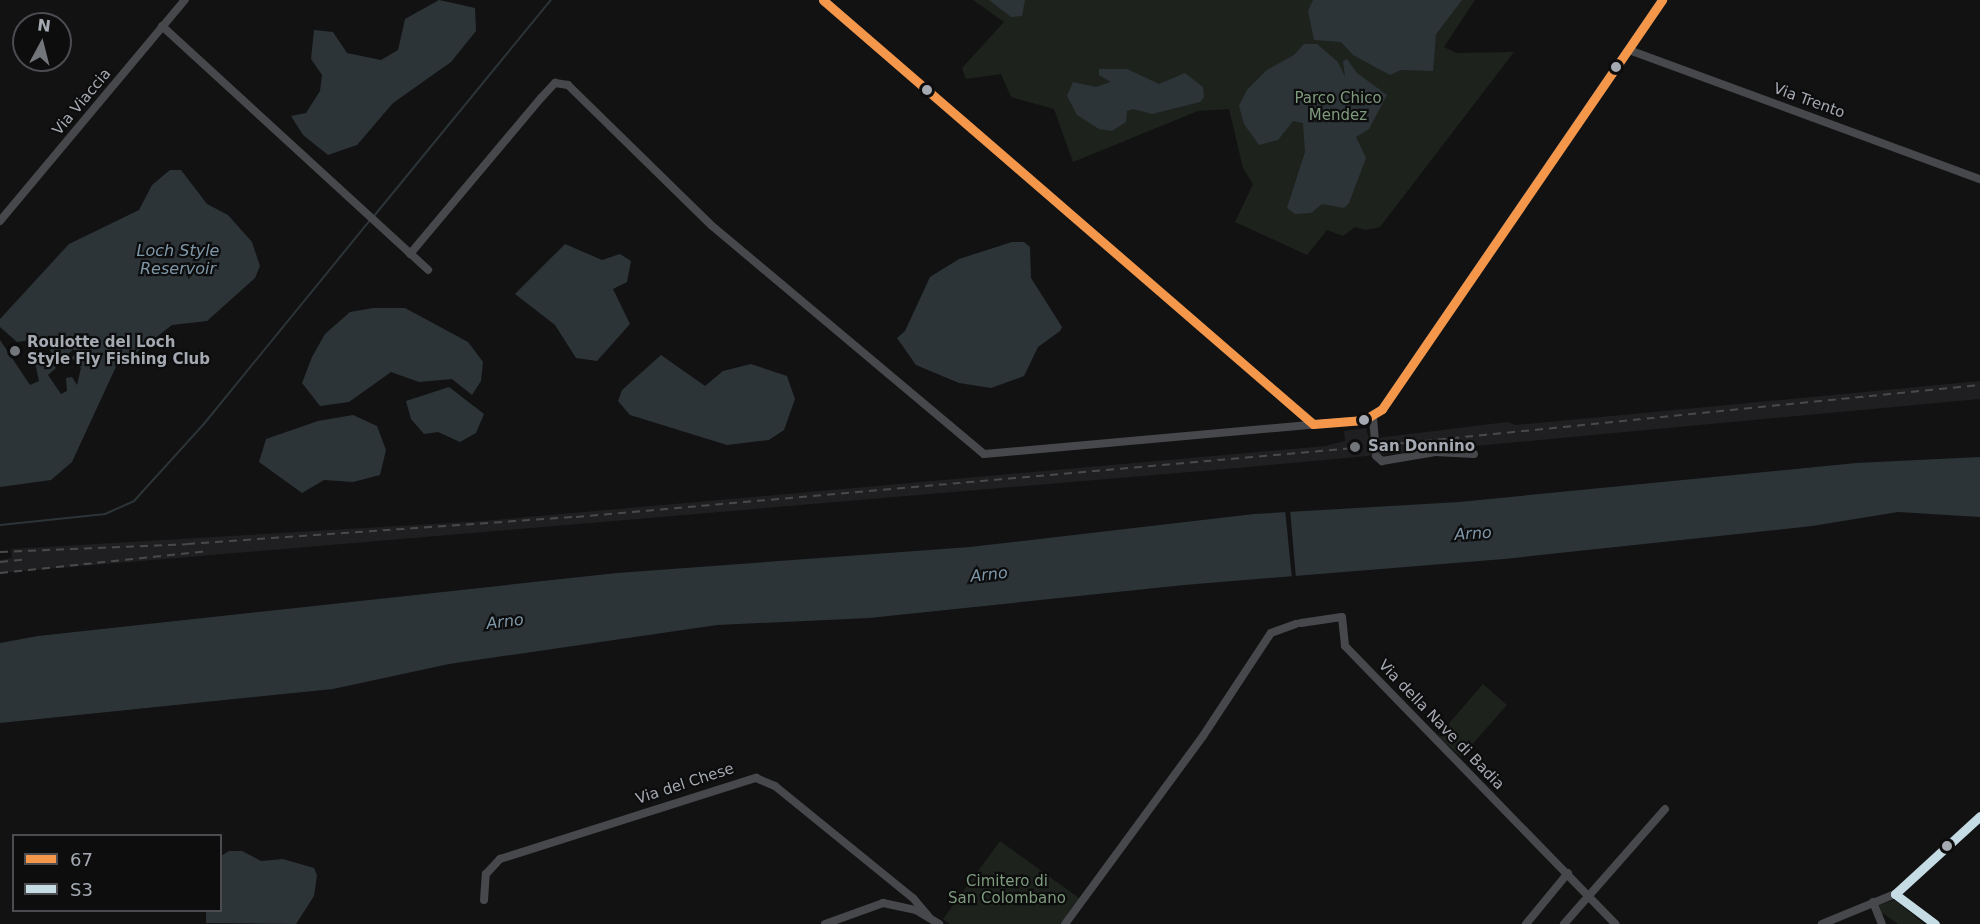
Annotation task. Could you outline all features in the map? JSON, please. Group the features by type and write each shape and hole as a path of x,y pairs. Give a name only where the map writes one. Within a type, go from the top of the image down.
{"street":[{"name":"Via Viaccia","path":"0,221 185,0"},
{"path":"823,0 1313,424"},
{"path":"1375,440 1373,418 1662,0"},
{"path":"162,26 379,228 428,270"},
{"name":"Via Trento","path":"1629,50 1980,179"},
{"path":"410,254 555,83 568,86 711,225 984,454 1373,418"},
{"path":"1376,456 1382,461 1435,452 1474,454"},
{"name":"Via della Nave di Badia","path":"1065,924 1203,736 1271,633 1298,624 1342,617 1345,646 1568,873"},
{"name":"Via del Chese","path":"484,900 486,874 500,859 750,778 775,786 913,898 929,917"},
{"path":"1564,924 1665,809"},
{"path":"1822,924 1895,894 1980,816"},
{"path":"1526,924 1568,873 1615,924"},
{"path":"825,924 874,904 898,904 897,886"},
{"path":"1895,894 1935,924"},
{"path":"907,907 913,898"},
{"path":"1873,902 1882,924"},
{"name":"Via del Chese","path":"898,904 929,917 939,924"}],"shaded area":[{"path":"1980,381 1980,399 1249,467 0,573 0,560 12,558 11,549 483,521 1325,446 1345,441 1344,431 1366,428 1369,439 1507,422 1516,425"}],"green space":[{"name":"Parco Chico Mendez","path":"973,0 1475,0 1444,47 1456,53 1514,52 1380,227 1366,230 1355,227 1343,236 1327,230 1307,255 1235,222 1253,184 1243,168 1229,109 1198,111 1073,162 1054,109 1011,97 1001,74 966,79 962,68 1004,22"},
{"path":"1483,684 1507,705 1461,757 1438,736"},
{"name":"Cimitero di San Colombano","path":"1000,841 1079,898 1060,924 950,924 943,919"},
{"path":"1895,900 1924,924 1898,924 1881,912 1879,905"}],"water":[{"path":"439,0 475,8 476,31 451,62 393,103 357,145 328,155 303,135 291,116 306,113 320,91 322,75 311,59 314,30 333,32 347,53 381,60 398,50 405,19"},
{"path":"989,0 1025,0 1022,16 1011,17"},
{"path":"1313,0 1462,0 1436,34 1433,71 1401,70 1390,75 1353,55 1341,42 1314,40 1308,11"},
{"path":"1304,44 1317,44 1338,62 1345,77 1343,61 1347,59 1357,73 1387,95 1369,129 1356,137 1366,158 1349,203 1344,208 1322,204 1311,213 1295,214 1287,208 1305,152 1303,123 1293,121 1278,140 1259,145 1244,124 1239,106 1247,90 1267,70 1294,55"},
{"path":"1099,69 1127,69 1159,84 1185,73 1203,87 1204,97 1200,102 1152,114 1133,109 1127,111 1126,122 1112,131 1099,129 1077,115 1067,96 1073,82 1096,87 1111,82 1099,75"},
{"name":"Loch Style Reservoir","path":"170,170 181,170 207,204 228,215 252,242 260,266 255,278 207,321 172,325 132,356 119,360 72,462 51,480 0,487 0,340 30,385 39,381 34,358 45,352 43,362 47,367 53,363 56,368 48,375 61,394 67,391 66,378 72,377 77,385 81,368 72,358 76,352 73,349 58,366 50,350 60,343 57,336 17,342 0,327 0,319 69,244 139,210 152,185"},
{"path":"1012,242 1024,242 1030,247 1031,278 1062,327 1060,331 1038,347 1024,376 991,388 959,383 916,365 897,338 905,331 930,277 959,259"},
{"path":"565,244 602,260 620,254 631,261 627,282 613,289 630,324 597,361 576,358 555,325 515,294"},
{"path":"373,308 405,308 468,342 483,362 481,381 472,395 452,379 419,382 391,372 349,402 320,406 302,383 312,357 325,334 350,312"},
{"path":"661,355 705,386 723,371 751,364 787,376 795,399 784,430 769,440 727,445 630,415 618,401 622,390"},
{"path":"449,387 484,414 476,433 460,442 438,432 424,434 411,419 406,401"},
{"path":"353,415 377,426 386,450 380,475 353,482 324,480 302,493 259,462 266,439 318,421"},
{"name":"Arno","path":"1980,457 1980,517 1898,512 1812,526 1504,559 1184,585 869,618 717,625 449,664 333,689 0,723 0,643 38,636 617,573 970,547 1254,514 1459,502 1856,463"},
{"path":"229,851 242,851 261,861 283,859 314,868 317,875 314,896 296,924 206,923 206,912 222,912 222,855"}],"pier":[{"path":"1285,509 1290,509 1296,579 1292,579"}],"waterway":[{"path":"374,216 551,0"},
{"path":"0,525 105,514 134,501 203,425 370,220"}],"tunnel":[{"path":"1375,440 1376,456"}],"railway":[{"path":"0,552 187,544 576,517 1354,448 1980,385"},
{"path":"0,573 209,551"},
{"path":"0,562 27,559"}],"transit line":[{"name":"67","path":"823,0 1313,424 1364,420 1382,409 1662,0"},
{"name":"S3","path":"1895,894 1980,816"},
{"name":"S3","path":"1895,894 1935,924"}],"place":[{"name":"Roulotte del Loch Style Fly Fishing Club","path":"15,351"},
{"name":"San Donnino","path":"1355,447"}]}
